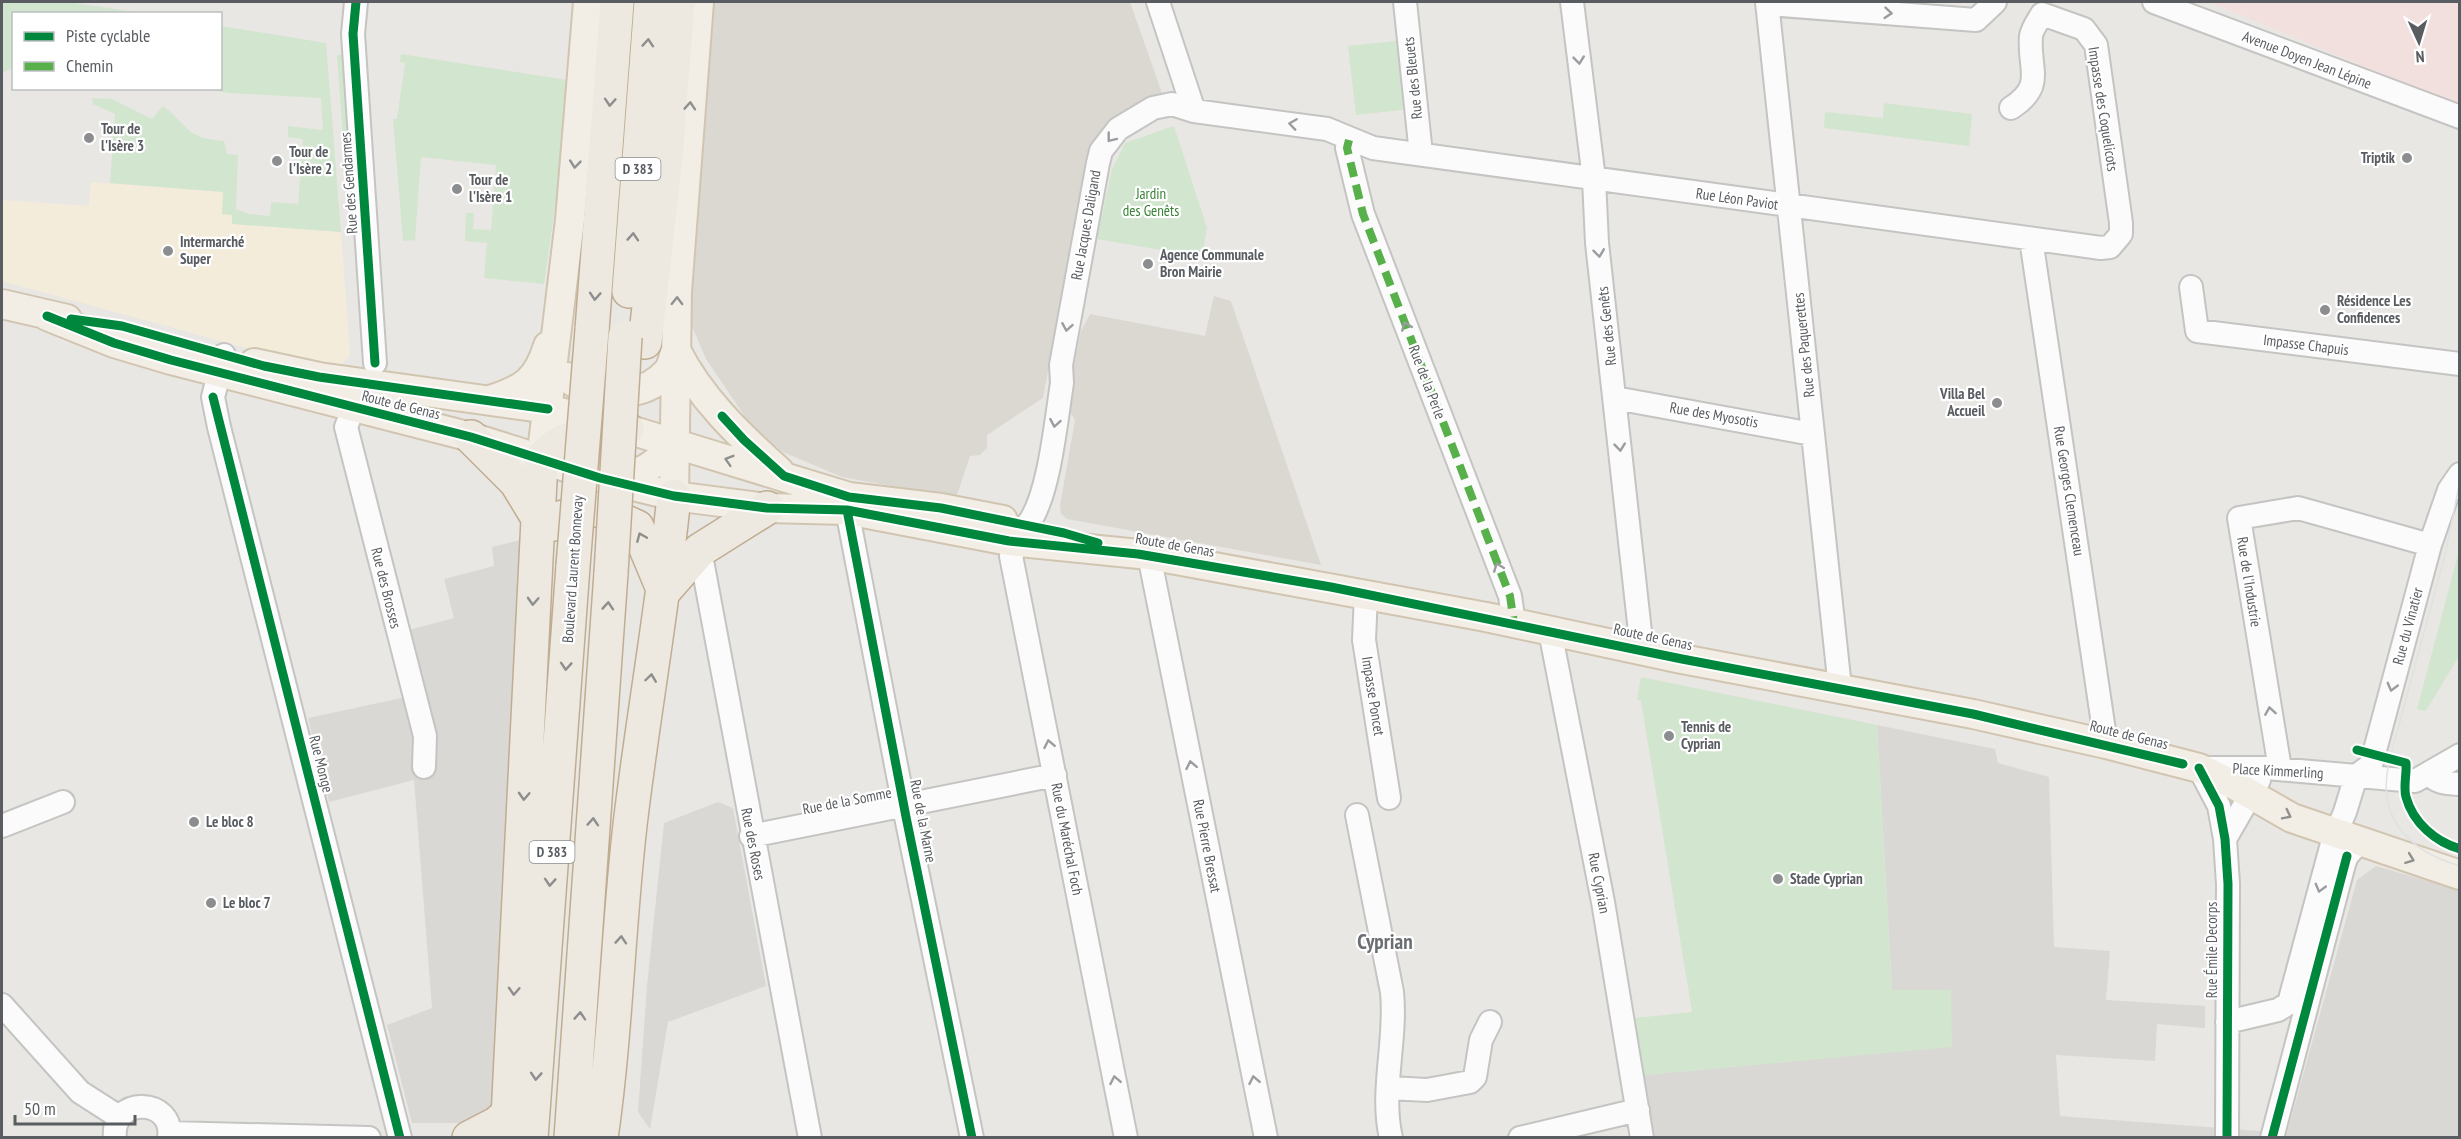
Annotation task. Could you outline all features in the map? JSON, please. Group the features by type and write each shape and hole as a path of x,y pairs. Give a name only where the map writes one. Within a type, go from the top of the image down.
{"highway":[{"name":"Boulevard Laurent Bonnevay","path":"531,1137 617,2"},
{"name":"D 383","path":"649,343 651,2"},
{"path":"609,482 635,444 649,343 678,2"},
{"path":"469,1137 496,1124 508,1125 542,460 557,443 594,433 627,429"},
{"path":"471,437 516,482 538,530"},
{"name":"D 383","path":"571,1137 611,573 609,482"},
{"path":"621,1137 604,1122 630,826 664,591 674,496"},
{"path":"538,530 559,518 597,508 637,527 664,591"},
{"path":"664,591 700,550 767,508"}],"main road":[{"path":"542,460 570,220 588,2"},
{"path":"674,496 675,443 649,343 677,282 699,2"},
{"path":"570,220 571,279 565,340 566,373 571,381 603,392 627,393 646,387 668,371 649,343"},
{"name":"Route de Genas","path":"2,304 47,316 114,343 221,364 288,371 369,373 488,401 548,409 627,429 784,476 848,504 914,525 1087,539 1114,550 1366,594 1840,688 2106,744 2199,768 2292,818 2460,875"},
{"path":"488,401 517,391 542,367 557,318"},
{"path":"649,343 685,369 744,440 784,476"},
{"name":"Route de Genas","path":"221,364 352,408 471,437 609,482 674,496 767,508 848,504 941,508 1022,533"},
{"path":"609,482 634,476 657,463 675,443"}],"street":[{"name":"Rue des Gendarmes","path":"356,2 353,34 369,373"},
{"path":"1158,2 1194,111"},
{"name":"Rue des Bleuets","path":"1405,2 1421,154"},
{"name":"Rue des Genêts","path":"1572,2 1594,179 1596,231 1642,650"},
{"path":"1767,3 1976,20 1995,2"},
{"name":"Avenue Doyen Jean Lépine","path":"2154,2 2460,117"},
{"name":"Rue des Paquerettes","path":"1767,3 1840,688"},
{"name":"Impasse des Coquelicots","path":"2011,108 2027,98 2032,83 2031,33 2042,15 2084,29 2096,45 2121,234"},
{"name":"Rue Jacques Daligand","path":"1022,533 1035,515 1041,497 1062,383 1060,365 1066,328 1101,152 1118,129 1153,108 1172,104 1194,111 1327,129 1349,140"},
{"name":"Rue Léon Paviot","path":"1349,140 1373,148 2101,248 2110,247 2121,234"},
{"name":"Rue de la Perle","path":"1349,140 1347,148 1363,214 1510,596 1514,623"},
{"name":"Rue Georges Clemenceau","path":"2031,239 2106,744"},
{"name":"Impasse Chapuis","path":"2191,287 2197,331 2460,364"},
{"name":"Rue Monge","path":"221,364 213,398 219,428 400,1137"},
{"name":"Rue des Brosses","path":"369,373 352,408 346,427 411,692 425,736 424,767"},
{"name":"Rue des Myosotis","path":"1615,398 1812,434"},
{"name":"Rue du Vinatier","path":"2356,776 2371,765 2430,544 2449,490 2460,474"},
{"name":"Rue de la Marne","path":"848,504 904,805 972,1137"},
{"path":"914,525 936,515 941,508"},
{"name":"Rue de l'Industrie","path":"2272,769 2239,518 2298,508 2430,544"},
{"name":"Rue du Maréchal Foch","path":"1022,533 1011,556 1126,1137"},
{"name":"Rue des Roses","path":"700,550 751,836 810,1137"},
{"name":"Rue Pierre Bressat","path":"1149,555 1266,1137"},
{"name":"Impasse Poncet","path":"1366,594 1364,640 1389,798"},
{"name":"Rue Cyprian","path":"1550,631 1603,902 1642,1137"},
{"path":"2460,755 2430,774 2434,780 2442,783 2460,784"},
{"name":"Place Kimmerling","path":"2199,768 2272,769 2415,781 2430,774"},
{"name":"Rue Émile Decorps","path":"2199,768 2219,806 2225,839 2228,884 2227,1137"},
{"path":"2225,839 2272,769"},
{"name":"Rue de la Somme","path":"751,836 1055,775"},
{"path":"2272,1137 2301,996 2348,837 2356,776"},
{"path":"2,826 63,801"},
{"path":"1357,815 1394,1010 1386,1117 1391,1137"},
{"path":"2227,1012 2273,1012 2285,1008 2301,996"},
{"path":"2,1005 80,1092 117,1127 134,1107 152,1107 165,1117 169,1135 369,1137"},
{"path":"1389,1088 1427,1090 1470,1082 1475,1077 1481,1040 1490,1022"},
{"path":"1520,1137 1638,1110"}],"shaded area":[{"path":"711,2 1130,2 1163,96 1087,164 1043,398 987,435 987,448 980,455 970,456 956,498 842,477 783,452 754,430 706,359 691,324 694,237"},
{"path":"2209,2 2459,2 2459,105 2399,81"},
{"path":"91,182 224,192 222,214 232,215 232,224 341,232 350,355 339,366 294,359 275,350 254,350 2,281 2,200 89,206"},
{"path":"1214,296 1231,301 1321,565 1067,519 1061,514 1060,506 1075,420 1066,406 1081,331 1090,314 1205,336"},
{"path":"524,539 496,1123 412,1123 387,1025 432,1008 414,780 329,802 308,718 425,693 409,630 454,618 444,579 494,566 492,547"},
{"path":"1877,725 1995,749 1998,763 2049,777 2054,947 2110,951 2106,1000 2205,1006 2205,1028 2157,1024 2155,1061 2056,1055 2060,1116 2287,1133 2357,880 2376,866 2459,890 2459,1137 1655,1137 1644,1075 1952,1046 1892,990"},
{"path":"718,802 733,808 766,986 668,1022 650,1129 638,1112 647,986 664,823"}],"green space":[{"path":"2,2 67,2 135,12 12,12 12,68 2,73"},
{"path":"222,26 326,43 341,232 232,224 232,215 222,214 223,192 110,183 115,114 93,104 92,98 112,99 152,119 163,106 194,134 224,141 227,154 238,155 236,209 249,214 270,216 271,202 298,204 303,139 288,137 288,126 323,130 321,98 212,90 222,90"},
{"path":"1403,40 1410,109 1356,115 1348,46"},
{"path":"347,54 356,172 346,179 337,55"},
{"path":"401,54 573,81 544,284 484,278 487,243 465,241 466,213 474,213 473,229 491,230 496,165 421,157 415,240 403,241 393,119 397,119 405,63 400,62"},
{"path":"1884,103 1972,114 1969,146 1824,128 1825,112 1883,118"},
{"name":"Jardin des Genêts","path":"1174,126 1207,228 1202,257 1097,239 1112,169 1125,143"},
{"path":"2459,551 2459,656 2426,711 2417,709"},
{"name":"Stade Cyprian","path":"1641,677 1877,725 1892,990 1951,990 1952,1047 1644,1075 1635,1018 1692,1012 1641,701 1637,700"}],"tram line":[{"path":"2460,481 2445,555 2386,779 2391,813 2399,828 2424,851 2460,866"}],"marked path":[{"path":"1349,140 1347,148 1363,214 1510,596 1514,623"}],"cycle path":[{"path":"356,2 353,34 375,363"},
{"path":"47,316 114,343 171,360 471,437 600,478 674,496 767,508 847,510 1009,541 1138,554 1331,587 1682,659 1973,714 2183,764"},
{"path":"71,319 122,326 264,366 319,377 548,409"},
{"path":"213,397 400,1138"},
{"path":"722,416 744,440 784,476 849,497 941,508 1064,533 1098,543"},
{"path":"847,510 906,817 972,1138"},
{"path":"2357,750 2406,763 2405,793 2414,815 2442,842 2460,849"},
{"path":"2199,768 2219,806 2225,839 2228,884 2227,1137"},
{"path":"2272,1138 2347,856"}],"place":[{"name":"Tour de l'Isère 3","path":"89,138"},
{"name":"Triptik","path":"2407,158"},
{"name":"Tour de l'Isère 2","path":"277,161"},
{"name":"Tour de l'Isère 1","path":"457,189"},
{"name":"Intermarché Super","path":"168,251"},
{"name":"Agence Communale Bron Mairie","path":"1148,264"},
{"name":"Résidence Les Confidences","path":"2325,310"},
{"name":"Villa Bel Accueil","path":"1997,403"},
{"name":"Tennis de Cyprian","path":"1669,736"},
{"name":"Le bloc 8","path":"194,822"},
{"name":"Stade Cyprian","path":"1778,879"},
{"name":"Le bloc 7","path":"211,903"}],"district":[{"name":"Cyprian","path":"1385,942"}]}
